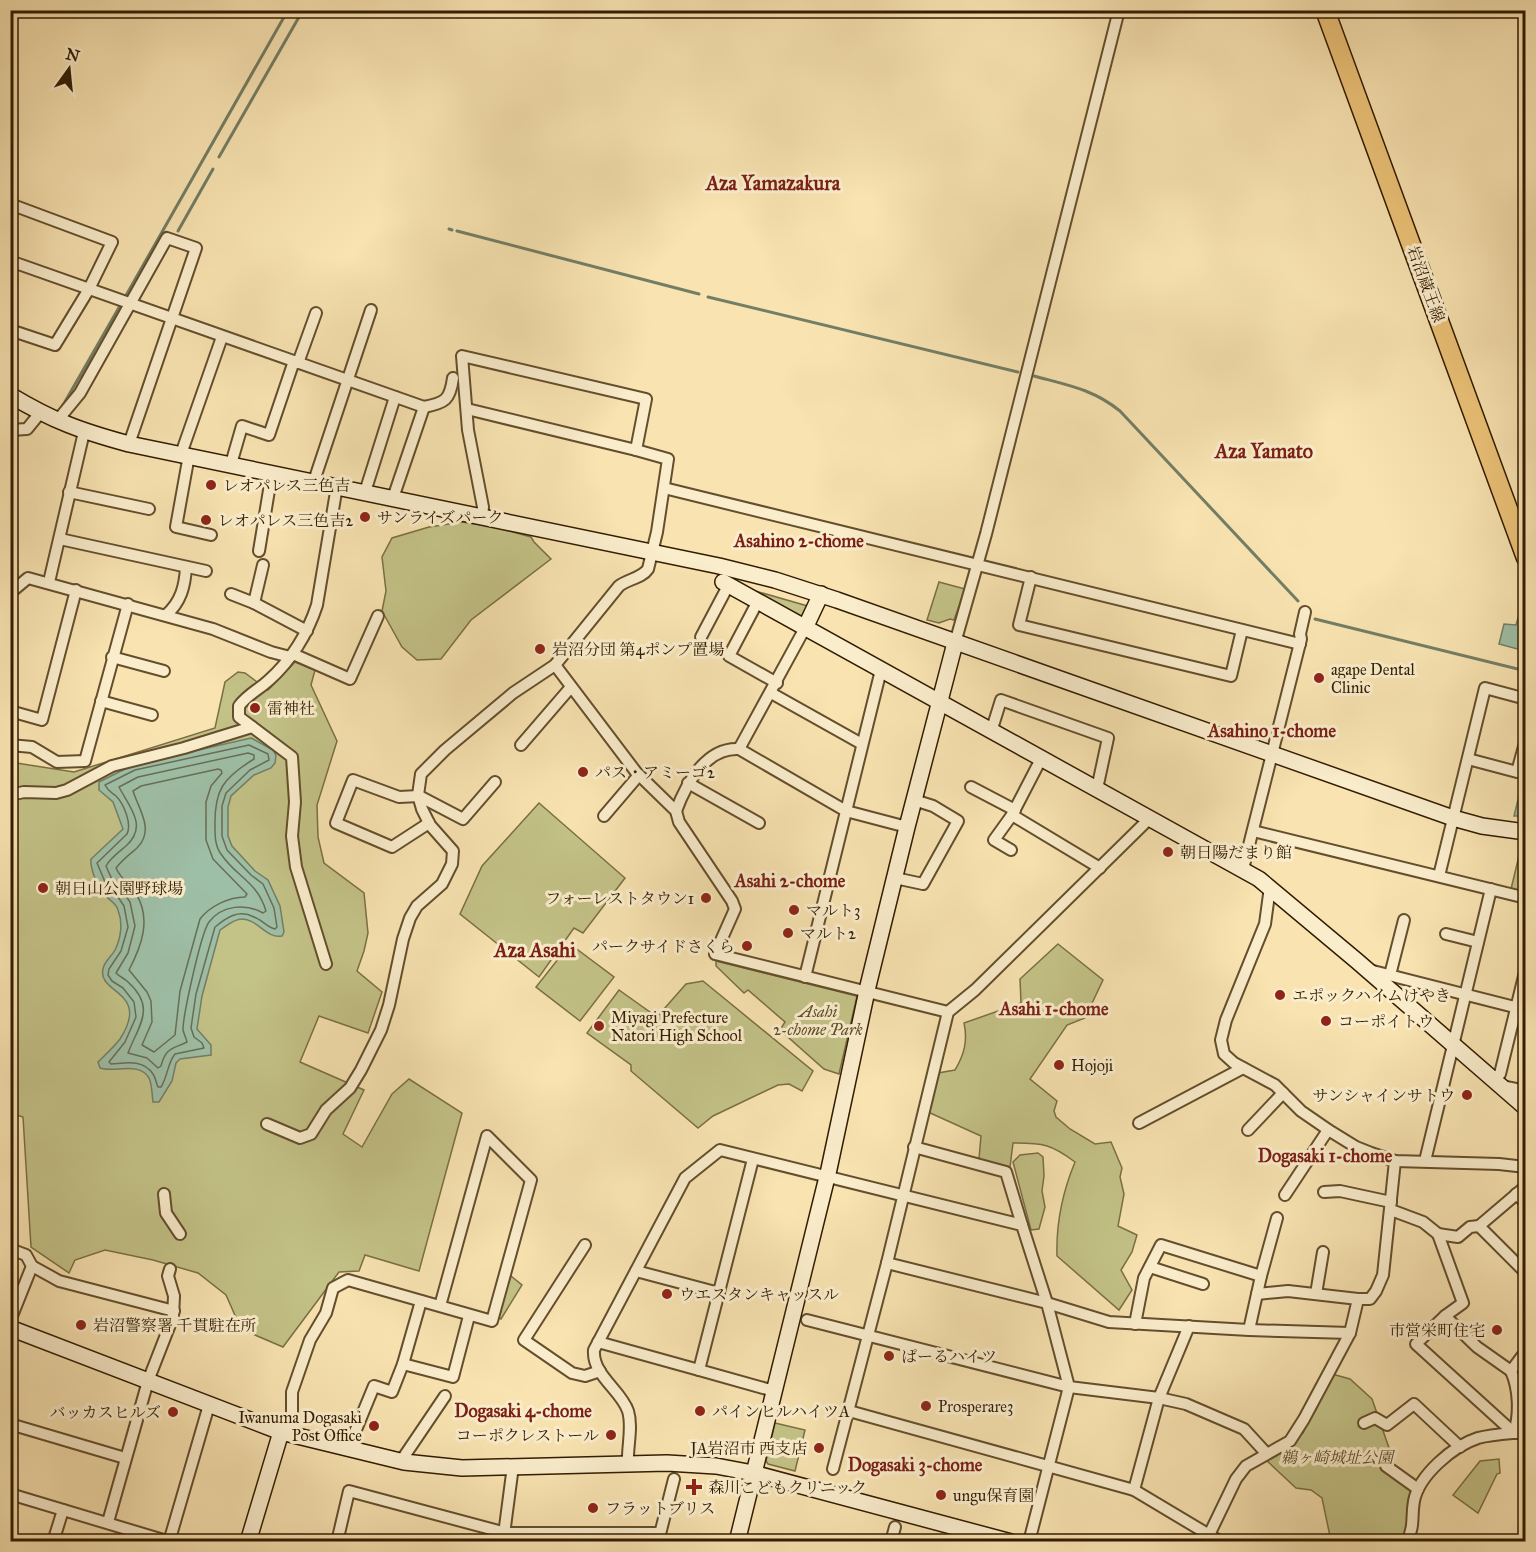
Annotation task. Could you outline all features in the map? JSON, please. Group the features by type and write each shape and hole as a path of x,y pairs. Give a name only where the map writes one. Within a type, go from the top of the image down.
{"main road":[{"name":"岩沼蔵王線","path":"1324,10 1526,558"}],"street":[{"path":"737,1542 827,1177 867,993 907,827 1119,10"},
{"path":"10,204 112,242 55,345 10,330"},
{"path":"57,421 80,393 125,303 167,238 196,248 129,444"},
{"path":"10,261 424,407 441,403 448,398 452,390 453,378"},
{"path":"314,481 371,310"},
{"path":"231,464 243,426 269,435 316,313"},
{"path":"211,535 176,527 185,455 222,337"},
{"path":"482,516 483,507 476,475 462,356 646,399 636,450"},
{"path":"10,395 57,421 84,432 129,444 653,552 748,573 821,594 1453,818 1482,826 1526,832"},
{"path":"365,492 395,397"},
{"path":"393,498 424,407"},
{"path":"267,1124 300,1138 311,1134 326,1110 350,1088 381,1030 410,918 417,906 442,884 452,864 453,851 429,824 422,810 419,796 421,774 513,693 555,664 619,586 647,572 653,552 668,459 467,409"},
{"path":"10,430 27,429 40,413"},
{"path":"49,582 84,432"},
{"path":"259,551 272,472"},
{"path":"326,964 296,867 292,836 295,802 292,757 239,717 239,706 245,698 268,681 291,655 307,631 317,605 337,486"},
{"path":"664,488 1299,644"},
{"path":"69,492 149,509"},
{"path":"60,539 206,571"},
{"path":"254,603 263,565"},
{"path":"166,615 175,607 183,591 186,567"},
{"path":"1030,577 1019,624 1231,676 1242,630"},
{"path":"10,593 28,578 49,582 213,629 271,652 291,655 350,679 378,616"},
{"path":"701,637 726,583 1243,869 1270,887 1526,1108"},
{"path":"10,711 42,720 76,590"},
{"path":"231,594 254,603 307,631"},
{"path":"739,749 774,688 821,594"},
{"path":"758,601 729,657 862,744"},
{"path":"10,745 32,747 57,762 85,761 128,604"},
{"path":"1243,869 1301,639 1299,634 1305,612"},
{"path":"112,657 164,671"},
{"path":"555,664 639,775 676,811 679,822 732,901 735,909 716,954 948,1012"},
{"path":"805,977 881,670"},
{"path":"521,745 571,687"},
{"path":"1440,876 1485,688 1526,699"},
{"path":"992,732 1001,700 1108,738 1097,789"},
{"path":"101,701 152,715"},
{"path":"10,795 24,792 56,793 67,790 111,766 252,728"},
{"path":"1468,759 1517,772 1526,738"},
{"path":"676,811 688,783 700,768 728,748 739,749 846,811 907,827"},
{"path":"1011,850 994,840 1013,813 1041,759"},
{"path":"604,816 639,775"},
{"path":"429,824 392,847 336,823 352,780 399,797 419,796 464,819 495,783"},
{"path":"688,783 759,824"},
{"path":"971,787 1100,868"},
{"path":"895,878 923,884 958,821 933,806 914,800"},
{"path":"833,1469 887,1263 948,1012 975,990 1150,818"},
{"path":"1253,831 1526,898"},
{"path":"1270,887 1265,924 1233,999 1221,1040 1224,1054 1243,1068 1275,1085 1301,1111 1356,1147 1395,1161 1526,1167"},
{"path":"1425,1161 1491,889"},
{"path":"1390,975 1404,920"},
{"path":"1446,934 1478,942"},
{"path":"1494,1082 1500,1074 1521,1008 1526,968"},
{"path":"1366,969 1521,1008"},
{"path":"1139,1123 1243,1068"},
{"path":"1494,1082 1526,1091"},
{"path":"1248,1130 1283,1093"},
{"path":"1285,1195 1328,1130"},
{"path":"248,1542 286,1434 292,1392 310,1340 326,1313 333,1287 348,1280 492,1321 531,1180 487,1136 440,1306"},
{"path":"914,1147 1006,1172 1047,1303 1069,1387 1029,1542"},
{"path":"628,1463 628,1410 600,1371 593,1357 594,1350 685,1178 720,1150 1022,1225"},
{"path":"699,1370 753,1159"},
{"path":"1257,1294 1288,1291 1370,1299 1383,1275 1395,1161"},
{"path":"1438,1234 1458,1237 1470,1227 1479,1226 1526,1186"},
{"path":"1324,1192 1340,1191 1391,1206 1423,1221 1438,1234 1463,1303 1445,1316 1416,1344 1520,1433"},
{"path":"164,1194 166,1214 180,1234"},
{"path":"1516,1194 1526,1203"},
{"path":"1250,1330 1277,1218"},
{"path":"1479,1226 1526,1273"},
{"path":"585,1245 524,1340 572,1373 585,1376 600,1371"},
{"path":"1135,1324 1144,1278 1161,1245 1262,1276"},
{"path":"10,1249 26,1255 32,1266 59,1281 174,1311"},
{"path":"1316,1294 1323,1252"},
{"path":"887,1263 1047,1303 1109,1322 1350,1333"},
{"path":"10,1321 32,1266"},
{"path":"1150,1268 1203,1284"},
{"path":"108,1522 148,1381 173,1317 174,1296 168,1276 170,1269"},
{"path":"636,1271 719,1293"},
{"path":"1209,1535 1236,1479 1246,1466 1290,1441 1304,1419 1350,1333 1358,1299"},
{"path":"348,1449 374,1386 392,1392 403,1364 421,1301"},
{"path":"403,1364 453,1377 469,1316"},
{"path":"1445,1316 1477,1347 1511,1371 1516,1382 1520,1433"},
{"path":"807,1320 1069,1387 1159,1398 1186,1404 1244,1429 1266,1453"},
{"path":"1134,1490 1159,1398 1189,1326"},
{"path":"10,1329 286,1434 401,1461 462,1468 628,1463 716,1466 753,1473 1011,1542"},
{"path":"598,1342 774,1391"},
{"path":"1511,1371 1526,1351"},
{"path":"401,1461 445,1396"},
{"path":"1364,1423 1376,1418 1388,1425 1414,1404 1460,1447"},
{"path":"10,1494 169,1541 209,1405"},
{"path":"849,1411 1134,1490 1221,1542"},
{"path":"10,1424 125,1458"},
{"path":"1407,1542 1413,1528 1414,1501 1431,1470 1460,1447 1478,1438 1520,1433"},
{"path":"505,1537 513,1466"},
{"path":"1386,1466 1419,1489"},
{"path":"337,1542 349,1491 505,1537 659,1537 674,1479"},
{"path":"53,1542 63,1510"},
{"path":"891,1542 895,1527"}],"green space":[{"path":"462,522 495,527 531,537 551,559 471,620 441,659 417,660 402,647 382,611 386,591 382,557 392,538 429,527"},
{"path":"939,582 965,589 954,620 939,623 927,620"},
{"path":"745,588 811,607 804,616 799,617"},
{"path":"295,662 315,670 311,685 337,741 317,805 318,837 324,863 364,893 368,933 357,971 382,992 368,1033 319,1016 300,1062 364,1090 343,1134 362,1147 392,1094 409,1079 462,1113 419,1271 365,1255 359,1271 339,1272 283,1347 241,1329 226,1295 198,1273 153,1260 105,1250 75,1260 69,1273 31,1247 23,1117 10,1113 10,762 74,772 215,728 225,682 238,672 245,673 268,690"},
{"path":"539,803 625,878 583,933 574,928 539,977 460,914 482,866"},
{"path":"1522,843 1525,843 1525,890 1522,889 1521,892 1511,889"},
{"path":"570,944 614,977 580,1021 536,987"},
{"path":"1058,944 1103,980 1085,1018 1067,1025 1030,1079 1057,1101 1054,1111 1056,1117 1070,1129 1095,1144 1111,1142 1122,1168 1120,1177 1124,1194 1118,1226 1137,1235 1132,1252 1121,1270 1132,1290 1119,1310 1057,1256 1061,1208 1075,1162 1053,1148 1023,1143 1013,1143 1010,1167 979,1159 981,1136 928,1112 938,1073 955,1070 961,1059 965,1042 964,1023 1021,1003 1020,979"},
{"name":"Asahi 2-chome Park","path":"716,961 857,996 839,1074 824,1069 780,1030 785,1022 748,990 744,993 716,966"},
{"path":"703,981 813,1071 802,1091 789,1084 778,1085 713,1116 698,1128 631,1071 631,1065 587,1033 619,990 657,1017 686,984"},
{"path":"1038,1153 1043,1157 1042,1191 1045,1207 1039,1229 1031,1230 1013,1162 1020,1155"},
{"path":"511,1276 522,1285 501,1319 497,1317"},
{"name":"鵜ヶ崎城址公園","path":"1332,1374 1350,1379 1372,1399 1389,1448 1378,1464 1413,1489 1408,1527 1402,1541 1331,1541 1322,1498 1311,1490 1296,1488 1265,1459 1303,1433 1323,1387"},
{"path":"775,1423 805,1430 795,1471 768,1464 766,1461"},
{"path":"1499,1459 1500,1473 1497,1474 1478,1513 1453,1495 1480,1461"}],"water":[{"path":"1518,618 1521,619 1520,626 1525,627 1525,651 1499,644 1504,624 1516,625"},
{"path":"251,738 273,750 276,755 275,763 271,768 254,775 231,796 228,807 228,836 232,846 255,871 268,880 280,906 284,932 282,936 271,935 253,922 242,919 233,921 220,930 202,996 197,1029 211,1045 211,1055 180,1059 176,1063 172,1081 159,1102 153,1102 150,1080 145,1073 133,1069 100,1068 98,1062 120,1039 128,1023 130,1011 127,1002 107,984 103,977 104,966 119,941 120,920 116,905 98,886 91,859 123,829 113,802 99,790 99,782 133,765"},
{"path":"1525,771 1525,816 1514,816"}],"waterway":[{"path":"124,299 288,10"},
{"path":"219,157 299,17"},
{"path":"178,231 213,169"},
{"path":"457,231 699,294"},
{"path":"708,297 1018,372"},
{"path":"62,407 121,304"},
{"path":"81,376 92,360"},
{"path":"1034,376 1090,393 1120,411 1298,601"},
{"path":"10,418 15,419"},
{"path":"1315,619 1526,671"}],"place":[{"name":"レオパレス三色吉","path":"211,485"},
{"name":"サンライズパーク","path":"365,517"},
{"name":"レオパレス三色吉2","path":"206,520"},
{"name":"岩沼分団 第4ポンプ置場","path":"540,649"},
{"name":"agape Dental Clinic","path":"1319,678"},
{"name":"雷神社","path":"255,708"},
{"name":"パス・アミーゴ2","path":"583,772"},
{"name":"朝日陽だまり館","path":"1168,852"},
{"name":"朝日山公園野球場","path":"43,888"},
{"name":"フォーレストタウン1","path":"706,898"},
{"name":"マルト3","path":"794,910"},
{"name":"マルト2","path":"788,933"},
{"name":"パークサイドさくら","path":"747,946"},
{"name":"エポックハイムけやき","path":"1280,995"},
{"name":"コーポイトウ","path":"1326,1021"},
{"name":"Miyagi Prefecture Natori High School","path":"599,1026"},
{"name":"Hojoji","path":"1059,1065"},
{"name":"サンシャインサトウ","path":"1467,1095"},
{"name":"ウエスタンキャッスル","path":"667,1294"},
{"name":"岩沼警察署 千貫駐在所","path":"81,1325"},
{"name":"市営栄町住宅","path":"1497,1330"},
{"name":"ぱーるハイツ","path":"889,1356"},
{"name":"Prosperare3","path":"926,1406"},
{"name":"パインヒルハイツA","path":"700,1411"},
{"name":"バッカスヒルズ","path":"173,1412"},
{"name":"Iwanuma Dogasaki Post Office","path":"374,1426"},
{"name":"コーポクレストール","path":"611,1435"},
{"name":"JA岩沼市 西支店","path":"819,1448"},
{"name":"森川こどもクリニック","path":"694,1487"},
{"name":"ungu保育園","path":"941,1495"},
{"name":"フラットブリス","path":"593,1508"}],"district":[{"name":"Aza Yamazakura","path":"773,183"},
{"name":"Aza Yamato","path":"1264,451"},
{"name":"Asahino 2-chome","path":"799,541"},
{"name":"Asahino 1-chome","path":"1272,731"},
{"name":"Asahi 2-chome","path":"790,881"},
{"name":"Aza Asahi","path":"535,950"},
{"name":"Asahi 1-chome","path":"1054,1009"},
{"name":"Dogasaki 1-chome","path":"1325,1156"},
{"name":"Dogasaki 4-chome","path":"523,1411"},
{"name":"Dogasaki 3-chome","path":"915,1465"}]}
